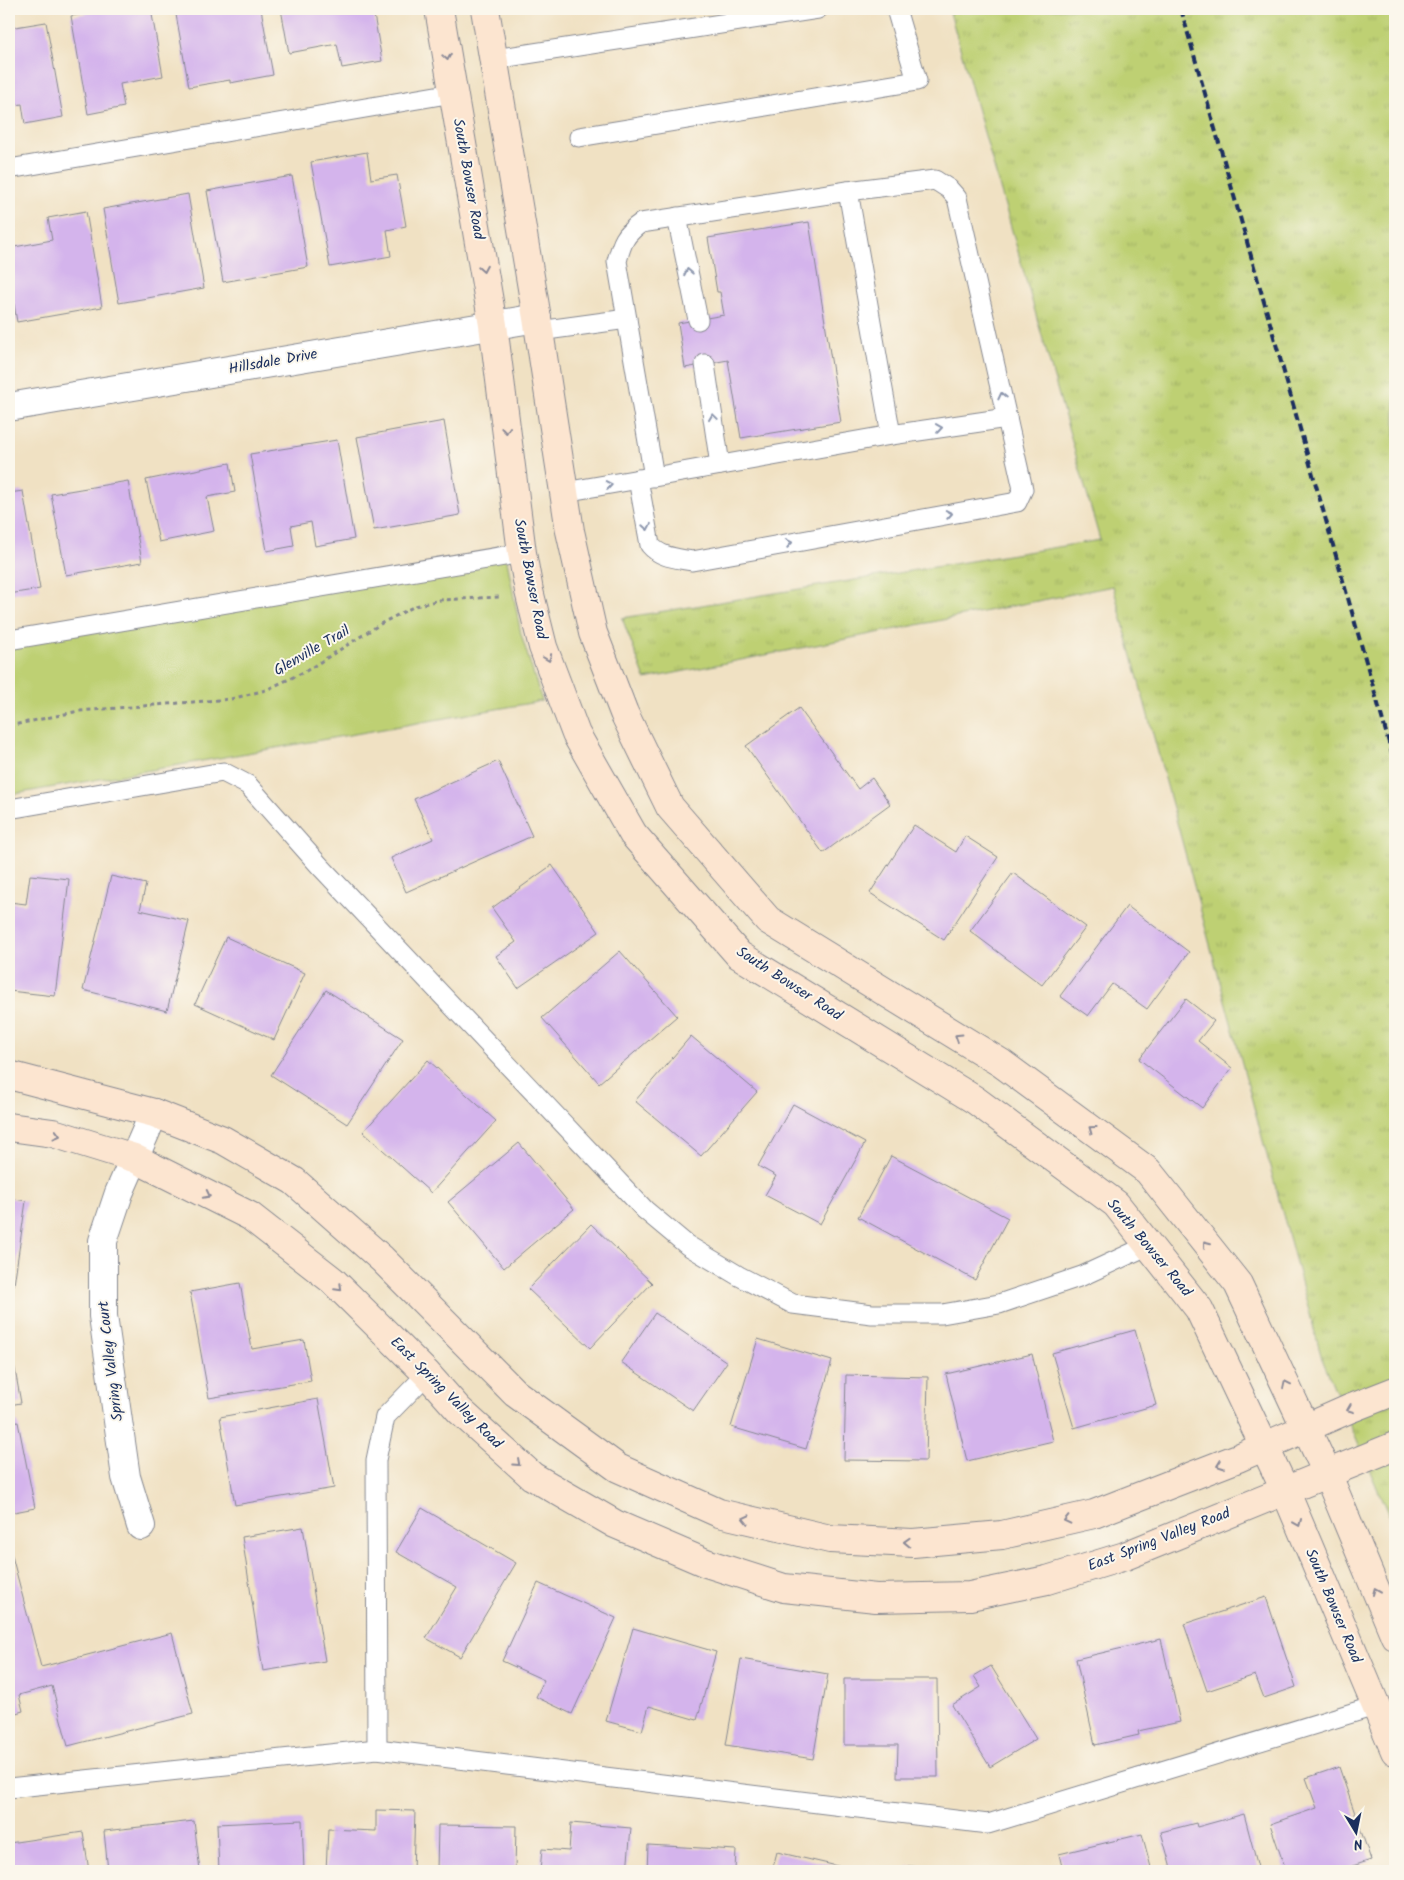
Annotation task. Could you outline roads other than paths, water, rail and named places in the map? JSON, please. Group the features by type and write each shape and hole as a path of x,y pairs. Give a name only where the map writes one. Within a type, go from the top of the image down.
{"street":[{"name":"South Bowser Road","path":"439,9 492,325 522,553 543,647 576,734 633,834 739,955 975,1100 1116,1204 1199,1309 1285,1490 1395,1751"},
{"path":"485,9 538,325 570,531 593,633 624,713 670,807 768,920 1001,1063 1148,1171 1238,1284 1327,1473 1395,1636"},
{"name":"Hillsdale Drive","path":"9,407 492,325 538,325"},
{"path":"9,1075 154,1113 222,1140 294,1181 382,1259 515,1393 618,1468 719,1513 830,1539 913,1543 1002,1535 1094,1514 1238,1458 1395,1391"},
{"name":"Spring Valley Court","path":"140,1526 126,1477 103,1316 103,1241 119,1193 154,1113"},
{"name":"East Spring Valley Road","path":"9,1127 53,1133 134,1158 250,1216 332,1280 427,1374 459,1410 532,1476 615,1524 706,1563 784,1588 876,1598 970,1596 1047,1580 1125,1556 1395,1446"}],"lane":[{"path":"494,59 818,9"},
{"path":"579,137 917,81 896,9"},
{"path":"9,169 454,93"},
{"path":"935,180 949,189 957,198 1024,489 1017,502 692,561 669,557 656,552 650,545 646,478 627,318 617,261 621,245 629,232 642,223 848,191 935,180"},
{"path":"848,191 891,435"},
{"path":"677,217 698,320"},
{"path":"538,325 627,318"},
{"path":"705,364 720,465"},
{"path":"564,492 891,435 1007,418"},
{"path":"9,640 522,553"},
{"path":"9,809 224,772 248,785 326,872 644,1210 687,1245 739,1276 793,1304 872,1314 942,1314 999,1304 1082,1276 1149,1245"},
{"path":"377,1749 376,1460 385,1417 427,1374"},
{"path":"9,1788 377,1749 988,1824 1375,1706"}],"railway":[{"path":"1181,9 1395,764"}]}
